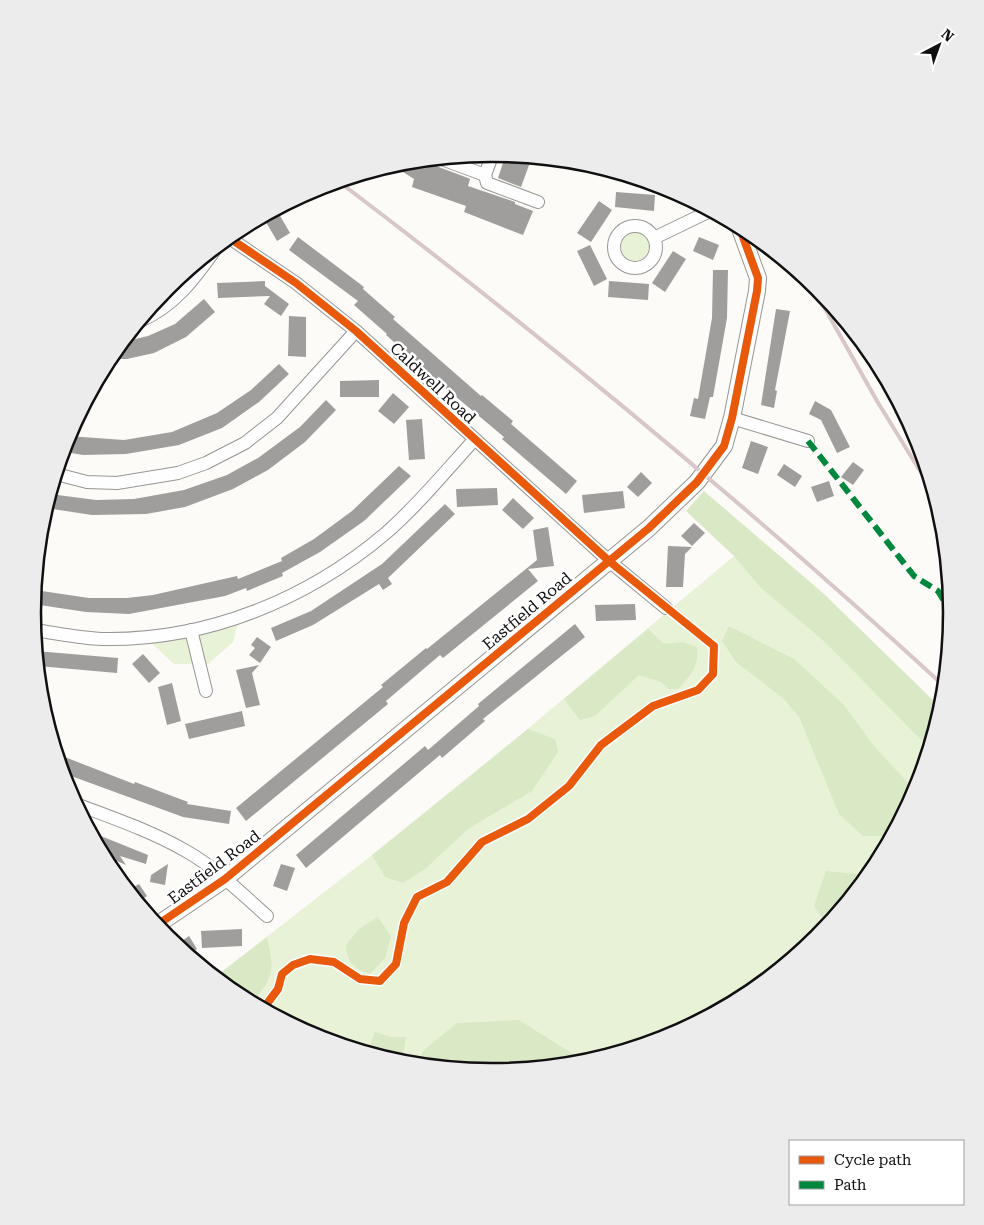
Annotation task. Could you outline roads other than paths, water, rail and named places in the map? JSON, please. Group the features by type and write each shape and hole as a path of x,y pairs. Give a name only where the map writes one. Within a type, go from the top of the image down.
{"street":[{"path":"490,162 485,175 487,182 538,202"},
{"path":"455,164 485,175"},
{"path":"654,238 703,214"},
{"name":"Eastfield Road","path":"163,921 225,879 666,514 697,482 724,446 732,418 758,278 744,239"},
{"name":"Caldwell Road","path":"235,243 296,283 356,331 609,561 666,608"},
{"path":"156,312 170,304 192,283 203,268"},
{"path":"63,476 87,482 117,483 178,473 206,463 245,442 277,418 356,331"},
{"path":"732,418 808,440"},
{"path":"42,631 100,639 147,637 191,630 246,616 307,588 356,557 417,504 474,440"},
{"path":"191,630 206,691"},
{"path":"86,808 139,828 178,847 225,879 267,916"}],"railway":[{"path":"345,187 494,302 647,426 797,554 937,680"},
{"path":"825,309 877,401 920,470"}]}
